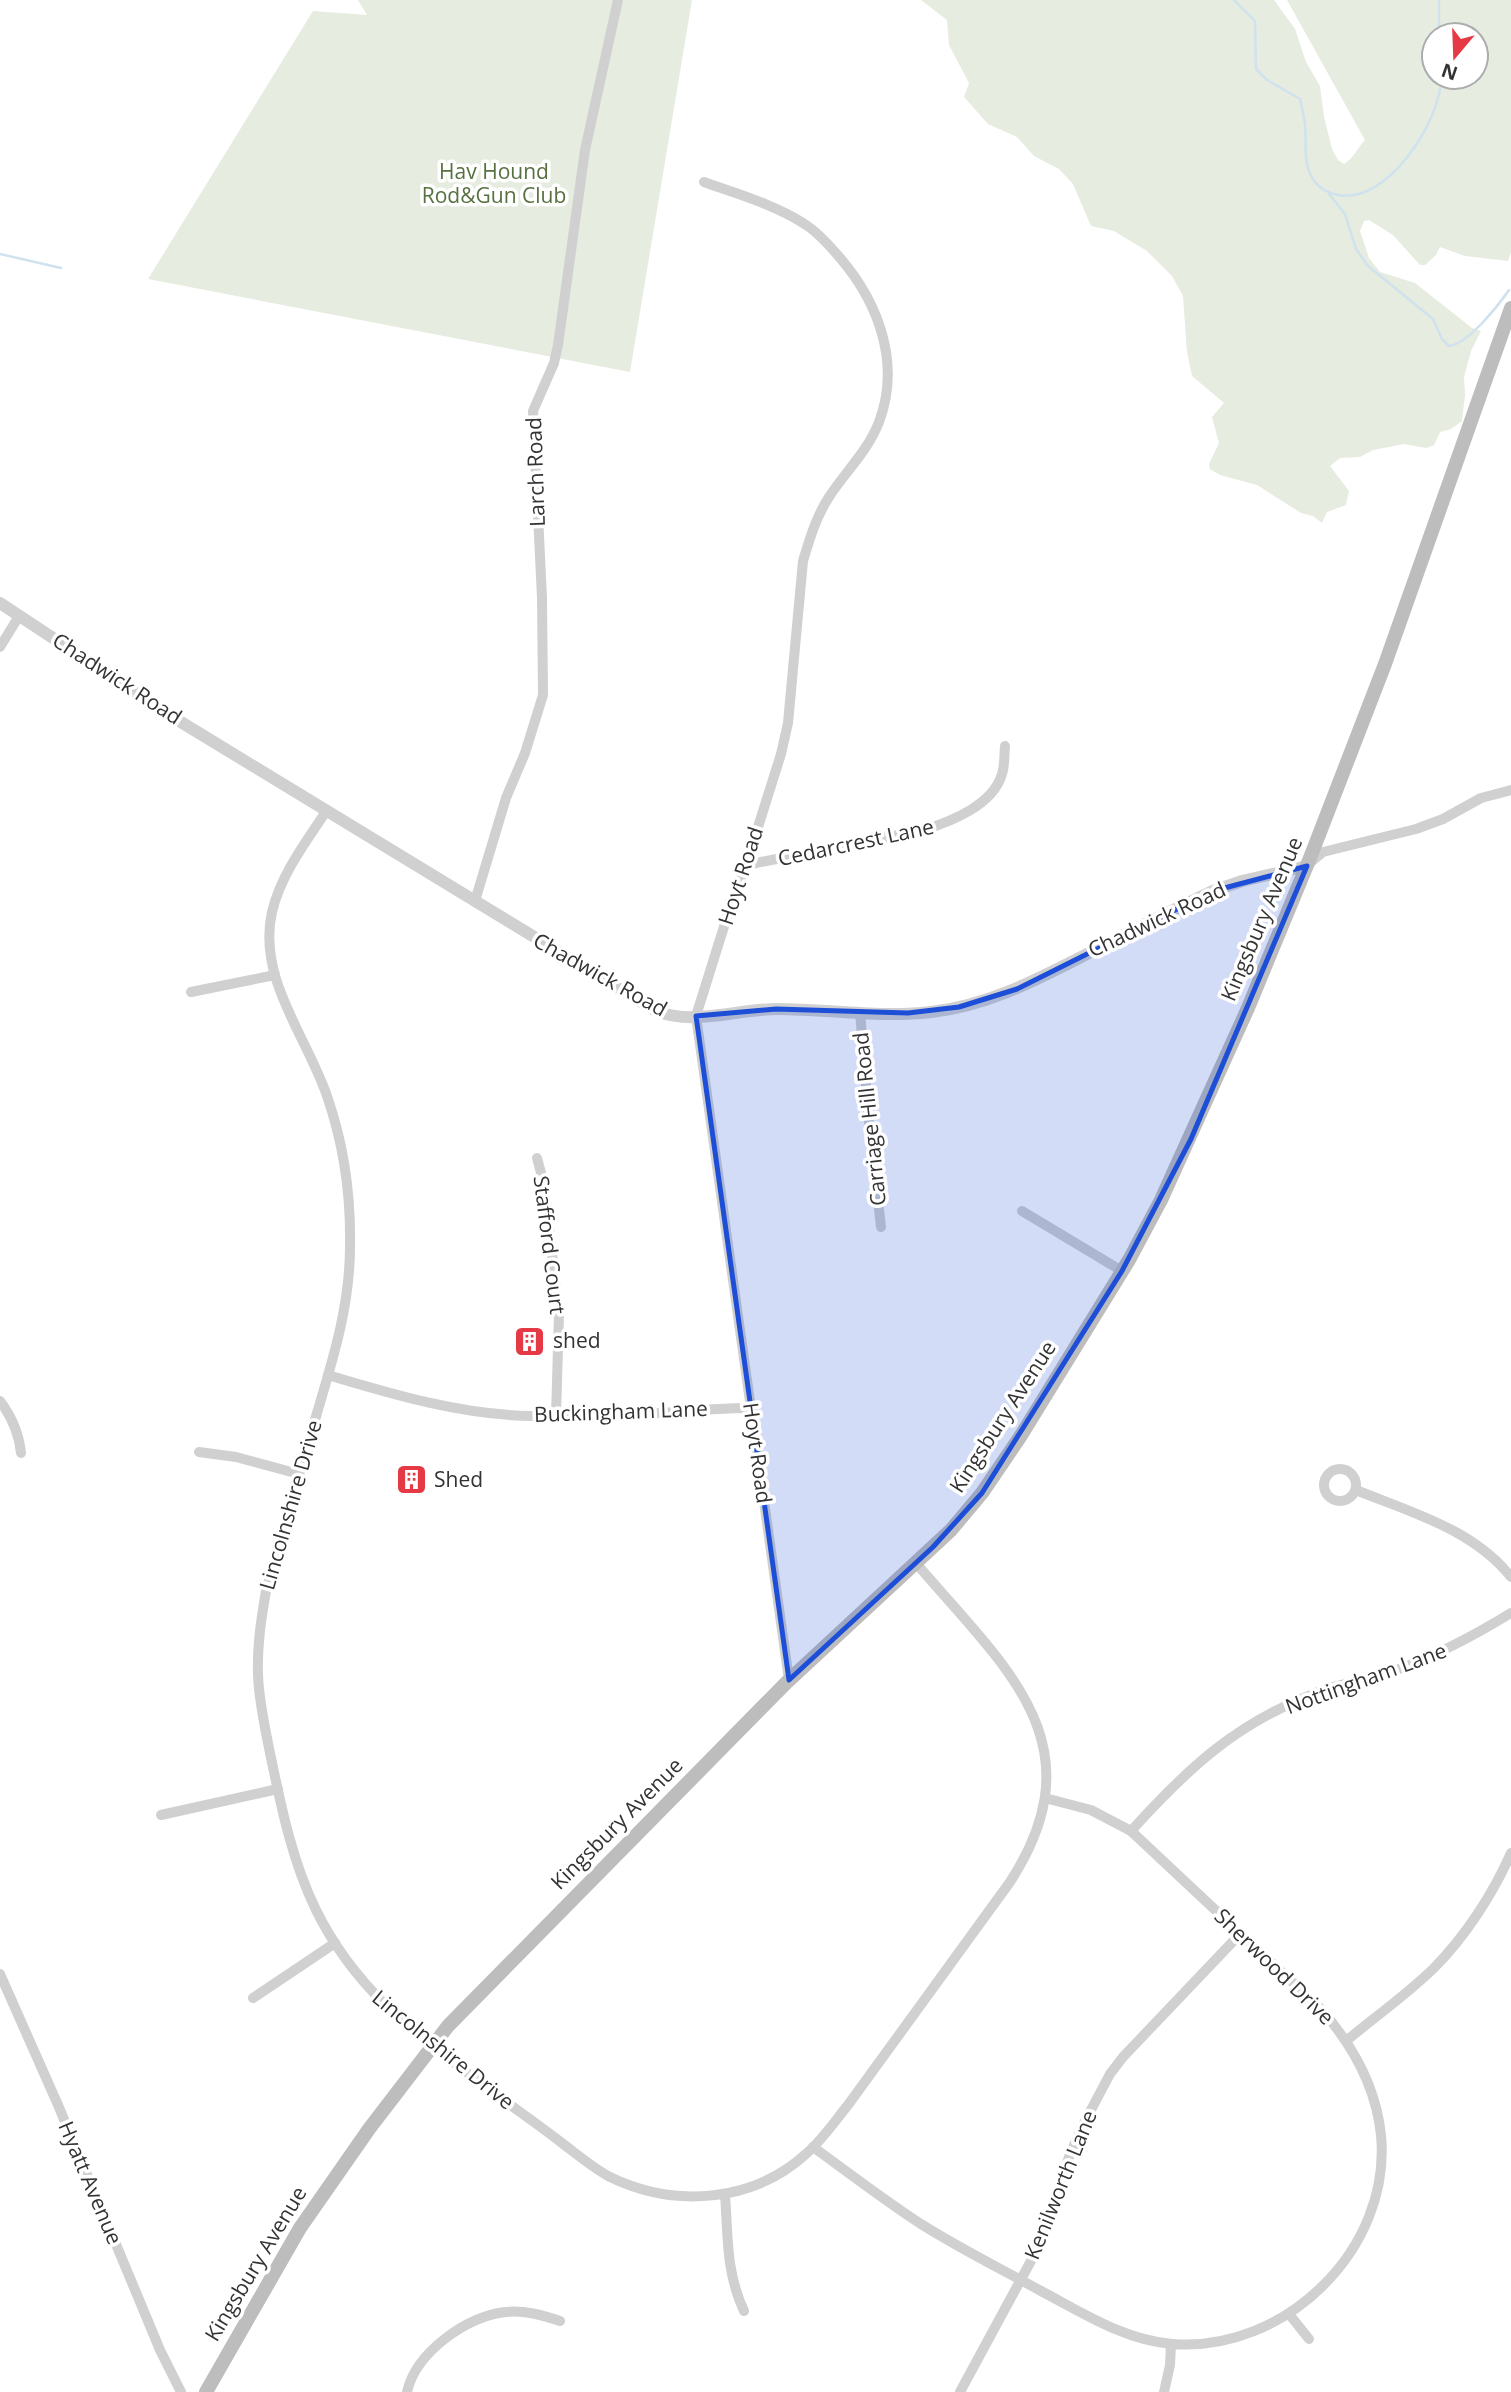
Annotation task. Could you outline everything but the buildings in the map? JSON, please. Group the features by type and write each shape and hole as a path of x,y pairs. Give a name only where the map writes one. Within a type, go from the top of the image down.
{"main road":[{"name":"Kingsbury Avenue","path":"206,2392 300,2228 369,2129 433,2045 481,1990 789,1680 951,1530 990,1483 1122,1271 1191,1139 1307,866 1385,664 1511,308"}],"street":[{"name":"Larch Road","path":"475,901 506,798 525,753 543,695 542,598 533,411 554,363 558,345 585,150 618,0"},
{"name":"Hoyt Road","path":"704,182 804,223 831,247 856,279 877,317 888,365 886,396 879,422 866,448 829,497 809,540 800,585 788,723 781,754 696,1016 789,1680"},
{"name":"Chadwick Road","path":"0,603 171,716 656,1011 671,1016 776,1009 931,1012 990,999 1035,980 1213,891 1242,881 1307,866"},
{"path":"0,647 19,616"},
{"name":"Cedarcrest Lane","path":"746,865 924,830 950,821 974,807 994,790 1002,774 1005,746"},
{"path":"1307,866 1323,852 1416,829 1443,819 1481,798 1511,790"},
{"name":"Lincolnshire Drive","path":"327,810 290,868 276,899 269,935 280,992 327,1095 342,1151 350,1220 349,1276 344,1310 328,1375 276,1552 259,1627 258,1678 261,1707 293,1852 304,1884 348,1964 388,2010 608,2176 639,2189 687,2197 741,2191 790,2166 813,2147 848,2105 1010,1882 1036,1836 1045,1798 1044,1745 1028,1702 1010,1674 916,1563"},
{"path":"191,992 275,975"},
{"name":"Carriage Hill Road","path":"860,1012 881,1227"},
{"name":"Stafford Court","path":"537,1158 544,1184 559,1314 556,1416"},
{"path":"1022,1211 1122,1271"},
{"name":"Buckingham Lane","path":"328,1375 380,1391 460,1408 530,1416 619,1416 710,1408 751,1408"},
{"path":"0,1401 12,1418 21,1453"},
{"path":"199,1452 236,1457 299,1474"},
{"path":"1356,1490 1467,1538 1495,1559 1511,1577"},
{"name":"Nottingham Lane","path":"1131,1832 1172,1786 1232,1736 1318,1692 1386,1673 1430,1657 1511,1613"},
{"path":"161,1815 278,1789"},
{"name":"Sherwood Drive","path":"813,2147 922,2224 1021,2280 1107,2326 1138,2337 1171,2344 1206,2343 1243,2335 1289,2314 1326,2284 1348,2257 1366,2221 1376,2187 1381,2136 1375,2104 1364,2073 1346,2041 1320,2008 1131,1832 1091,1810 1045,1798"},
{"path":"1346,2041 1416,1983 1452,1947 1492,1890 1511,1853"},
{"name":"Kenilworth Lane","path":"960,2392 1021,2280 1047,2225 1070,2154 1110,2074 1241,1933"},
{"path":"253,1998 335,1943"},
{"name":"Hyatt Avenue","path":"0,1974 160,2350 181,2392"},
{"path":"725,2194 731,2276 734,2291 744,2311"},
{"path":"407,2392 417,2370 431,2351 484,2317 506,2312 528,2312 560,2320"},
{"path":"1289,2314 1309,2339"},
{"path":"1164,2392 1171,2344"}],"highlighted area":[{"path":"1307,866 1191,1139 1122,1271 982,1493 933,1547 789,1680 696,1016 776,1009 908,1013 959,1007 1017,989 1213,891"}],"green space":[{"name":"Hav Hound Rod&Gun Club","path":"358,0 692,0 630,372 148,279 313,11 367,15"},
{"path":"921,0 1274,0 1295,29 1306,62 1320,86 1332,149 1338,160 1344,164 1365,140 1287,0 1511,0 1511,252 1508,261 1465,256 1440,247 1425,265 1420,265 1393,235 1369,220 1364,221 1360,231 1369,258 1380,272 1415,283 1472,328 1481,331 1471,351 1464,377 1462,421 1451,429 1440,432 1434,445 1426,448 1404,444 1373,450 1360,457 1340,458 1330,466 1349,491 1346,505 1327,512 1322,523 1257,485 1220,475 1210,469 1209,464 1219,443 1212,417 1224,403 1192,376 1187,352 1183,296 1172,276 1147,251 1114,231 1091,226 1073,184 1059,169 1034,156 1017,137 988,124 964,97 969,83 949,45 947,20"}],"waterway":[{"path":"1234,0 1255,21 1256,69 1267,80 1300,99 1308,169 1317,185 1328,192 1357,195 1375,187 1392,173 1422,136 1439,91"},
{"path":"1439,0 1439,21"},
{"path":"1329,194 1345,214 1356,249 1368,266 1433,319 1442,339 1449,346 1457,344 1473,332 1509,290"},
{"path":"0,254 61,268"}],"place":[{"name":"shed","path":"530,1341"},
{"name":"Shed","path":"411,1480"}]}
